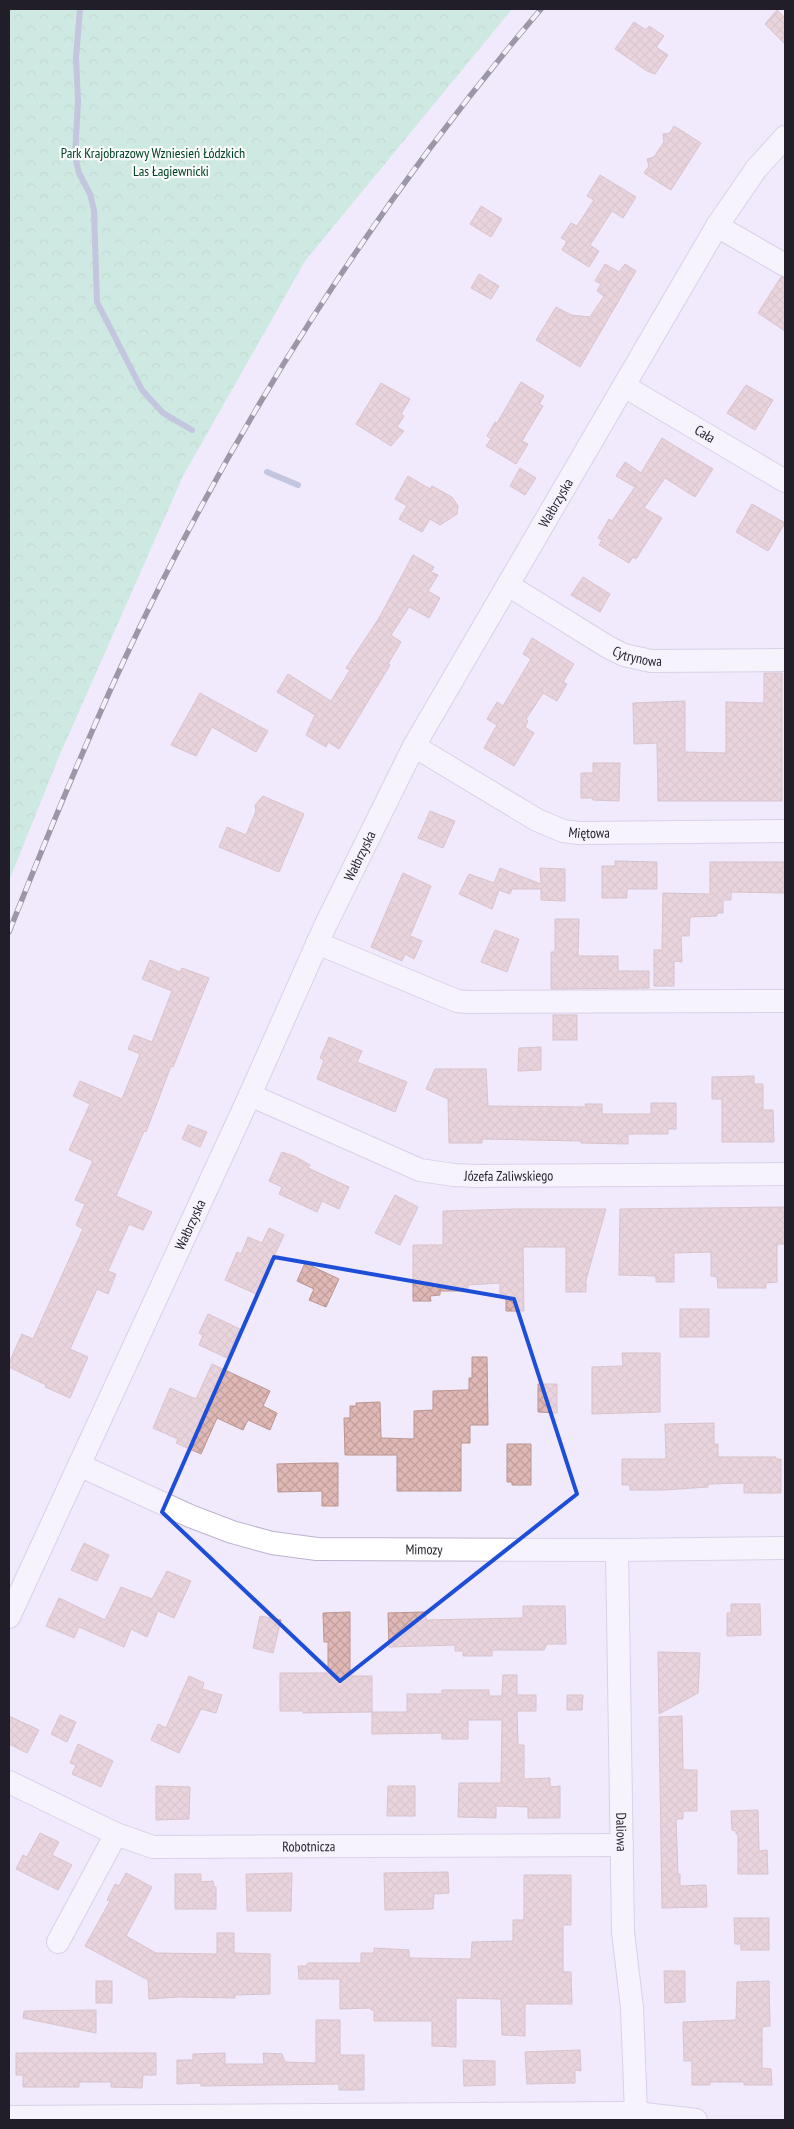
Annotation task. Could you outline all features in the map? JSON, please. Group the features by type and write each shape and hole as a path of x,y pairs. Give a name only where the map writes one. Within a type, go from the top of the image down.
{"street":[{"name":"Wałbrzyska","path":"9,1617 250,1095 317,943 368,836 414,746 717,226 756,169 785,137"},
{"path":"717,226 785,265"},
{"name":"Cała","path":"624,386 785,481"},
{"name":"Cytrynowa","path":"508,584 608,647 636,659 650,661 785,660"},
{"name":"Miętowa","path":"414,746 537,820 563,830 579,832 785,831"},
{"path":"317,943 458,1001 785,1001"},
{"name":"Józefa Zaliwskiego","path":"250,1095 405,1164 436,1173 476,1176 785,1174"},
{"name":"Mimozy","path":"79,1466 198,1519 232,1532 272,1543 317,1549 617,1550 785,1548"},
{"name":"Daliowa","path":"617,1550 623,1932 632,2008 636,2113"},
{"name":"Robotnicza","path":"9,1782 116,1834 153,1847 622,1845"},
{"path":"58,1942 116,1834"},
{"path":"9,2117 636,2113 696,2120"}],"highlighted area":[{"path":"274,1257 514,1299 577,1494 340,1681 162,1512"}],"green space":[{"name":"Las Łagiewnicki","path":"9,9 512,9 305,261 183,476 58,759 9,881"}],"building":[{"path":"777,10 785,18 785,44 765,24"},
{"path":"634,22 646,30 649,26 664,36 656,47 668,55 655,74 647,71 615,49"},
{"path":"674,126 701,143 671,190 644,173 649,166 647,159 654,157 664,142 663,134 670,133"},
{"path":"600,175 636,197 623,218 612,211 590,245 599,251 589,267 562,250 567,241 561,238 571,223 577,226 594,200 587,196"},
{"path":"481,206 502,219 491,237 470,224"},
{"path":"605,264 619,272 625,264 636,271 580,367 536,340 556,307 571,315 590,317 604,296 597,291 601,284 595,281"},
{"path":"479,274 499,286 491,299 471,288"},
{"path":"781,277 785,278 785,331 758,313"},
{"path":"521,382 544,396 539,404 543,406 522,441 528,444 516,464 486,446 491,439 487,436 495,422 497,423"},
{"path":"381,383 410,399 401,414 404,416 397,427 404,431 391,446 356,424"},
{"path":"746,385 773,400 755,430 727,413"},
{"path":"662,438 713,469 695,497 665,478 644,508 662,518 636,559 633,557 629,563 599,545 602,540 598,538 609,519 612,521 635,487 616,476 625,462 641,473"},
{"path":"520,468 536,478 525,495 510,486"},
{"path":"408,476 430,489 432,486 452,497 458,506 457,514 440,525 430,519 422,532 399,519 407,506 395,499"},
{"path":"752,504 785,523 768,551 736,532"},
{"path":"413,555 434,567 431,572 438,575 428,591 440,598 429,618 409,607 391,635 401,642 388,664 390,665 339,749 328,742 326,747 306,735 315,715 277,692 288,674 331,701 350,670 346,668 379,618"},
{"path":"583,577 610,594 600,612 571,595"},
{"path":"532,638 574,664 563,682 567,684 557,701 543,693 526,719 528,721 525,727 534,733 514,766 484,748 497,725 487,719 497,702 503,706 531,659 523,654"},
{"path":"764,673 782,673 782,801 658,801 657,743 634,744 633,703 685,701 685,752 726,753 726,702 764,703"},
{"path":"200,693 268,731 256,752 212,727 196,756 171,745"},
{"path":"593,763 620,763 619,801 581,798 581,773 593,773"},
{"path":"263,796 304,814 279,872 219,847 227,827 246,835 256,811 255,805"},
{"path":"430,811 455,821 443,848 418,838"},
{"path":"615,861 657,862 657,889 627,889 627,898 602,898 602,866 615,866"},
{"path":"710,862 785,862 785,893 731,892 731,900 723,900 723,913 717,913 717,916 690,917 689,936 681,936 682,962 674,961 674,986 654,986 654,950 662,950 663,893 710,894"},
{"path":"500,868 541,884 540,868 565,869 565,901 541,900 541,889 512,889 510,894 499,890 492,909 459,894 469,874 494,883"},
{"path":"403,873 431,886 410,936 422,941 414,959 405,954 402,961 371,947"},
{"path":"555,919 579,919 578,956 618,956 618,971 649,971 649,988 551,989 551,952 555,952"},
{"path":"495,930 519,939 507,972 481,962"},
{"path":"150,960 180,972 182,968 209,978 173,1067 171,1066 146,1132 144,1131 116,1196 152,1212 143,1230 129,1224 108,1271 116,1274 108,1294 97,1289 70,1349 88,1357 70,1398 45,1387 46,1385 9,1367 9,1363 22,1334 33,1339 83,1229 76,1225 85,1204 75,1200 93,1161 69,1150 90,1104 73,1096 80,1081 122,1099 140,1054 128,1049 134,1035 152,1042 172,991 142,979"},
{"path":"553,1015 577,1015 577,1040 553,1040"},
{"path":"329,1037 362,1051 357,1062 407,1082 395,1112 317,1079 324,1060 320,1058"},
{"path":"541,1047 541,1070 518,1071 519,1048"},
{"path":"435,1069 486,1069 488,1106 586,1107 585,1104 602,1104 602,1114 651,1114 651,1103 676,1103 676,1129 668,1129 668,1134 628,1134 628,1144 482,1139 482,1143 449,1143 448,1099 426,1089"},
{"path":"754,1076 754,1084 763,1084 763,1110 773,1110 774,1142 722,1142 722,1099 712,1099 712,1077"},
{"path":"188,1125 207,1132 200,1147 182,1139"},
{"path":"282,1152 310,1165 308,1168 349,1187 339,1209 322,1201 317,1212 279,1194 282,1187 269,1181"},
{"path":"395,1195 418,1207 400,1245 375,1233"},
{"path":"785,1207 785,1244 777,1244 777,1282 766,1283 766,1288 718,1288 717,1277 711,1276 711,1252 674,1253 674,1282 656,1282 656,1276 619,1275 620,1209"},
{"path":"606,1209 586,1280 586,1292 566,1292 566,1247 523,1247 524,1311 506,1311 506,1294 500,1295 500,1283 468,1285 468,1291 440,1291 440,1295 430,1296 431,1301 413,1301 413,1245 443,1245 443,1211"},
{"path":"269,1228 284,1235 256,1294 225,1280 237,1252 241,1254 248,1237 262,1243"},
{"path":"305,1263 339,1279 326,1307 309,1300 314,1289 297,1281"},
{"path":"680,1309 709,1309 709,1337 680,1337"},
{"path":"208,1314 240,1329 227,1358 199,1345 203,1335 199,1333"},
{"path":"622,1353 660,1353 660,1412 592,1414 592,1367 623,1366"},
{"path":"472,1357 487,1357 488,1425 470,1425 470,1443 461,1443 461,1491 397,1491 397,1455 345,1455 344,1418 350,1418 350,1406 356,1406 356,1403 380,1402 381,1438 414,1439 414,1411 433,1410 433,1391 469,1390 469,1378 472,1378"},
{"path":"212,1364 270,1391 263,1406 277,1413 270,1430 248,1420 243,1430 217,1418 201,1454 176,1443 178,1439 153,1428 170,1388 196,1399"},
{"path":"538,1384 557,1384 557,1413 538,1412"},
{"path":"714,1423 714,1444 718,1444 718,1457 776,1457 776,1459 781,1459 781,1493 744,1493 744,1483 708,1484 708,1487 664,1490 630,1490 630,1485 622,1485 622,1459 666,1459 665,1424"},
{"path":"507,1444 531,1444 531,1485 512,1485 512,1482 507,1482"},
{"path":"338,1463 338,1506 322,1506 322,1491 278,1492 277,1464"},
{"path":"84,1543 109,1555 97,1581 71,1570"},
{"path":"167,1571 191,1581 174,1618 158,1611 147,1637 131,1629 124,1647 79,1627 74,1638 46,1626 59,1598 105,1620 121,1587 152,1599"},
{"path":"731,1604 760,1604 761,1635 727,1636 727,1613 731,1613"},
{"path":"523,1606 565,1606 566,1644 547,1644 544,1650 492,1650 492,1656 463,1656 463,1651 455,1651 455,1645 389,1647 388,1613 426,1612 426,1620 523,1618"},
{"path":"350,1612 350,1676 372,1676 372,1712 303,1713 303,1711 280,1711 280,1673 328,1673 328,1642 324,1642 323,1613"},
{"path":"260,1616 281,1620 273,1653 253,1648"},
{"path":"658,1652 700,1653 698,1693 659,1714"},
{"path":"503,1675 517,1675 517,1695 536,1695 536,1711 517,1711 518,1745 524,1745 524,1779 550,1778 550,1787 560,1786 560,1818 528,1818 528,1807 496,1806 496,1818 458,1817 459,1783 501,1783 502,1720 468,1720 468,1739 442,1739 442,1733 372,1734 372,1712 407,1712 407,1694 442,1694 442,1690 489,1690 489,1696 502,1696"},
{"path":"189,1676 204,1683 202,1689 222,1695 216,1713 201,1709 179,1753 151,1740 158,1724 166,1728"},
{"path":"567,1695 583,1695 582,1710 567,1710"},
{"path":"60,1715 76,1722 67,1742 51,1734"},
{"path":"9,1716 39,1730 27,1753 9,1744"},
{"path":"682,1716 683,1770 697,1770 697,1811 683,1811 683,1819 676,1819 678,1875 680,1874 680,1886 706,1885 707,1907 662,1908 659,1717"},
{"path":"78,1744 113,1761 101,1787 72,1774 76,1765 70,1763"},
{"path":"156,1786 190,1787 189,1819 156,1820"},
{"path":"388,1786 415,1786 415,1816 387,1816"},
{"path":"758,1810 759,1851 767,1850 768,1874 738,1874 738,1834 732,1830 731,1811"},
{"path":"40,1833 59,1842 52,1855 72,1865 58,1890 16,1869 23,1855 27,1857"},
{"path":"448,1872 449,1893 434,1894 433,1909 385,1910 384,1873"},
{"path":"126,1873 152,1887 126,1936 156,1953 217,1954 217,1933 234,1933 234,1953 270,1954 270,1994 235,1995 235,1998 178,1997 149,1999 148,1980 85,1946 110,1901 107,1900 115,1884 119,1886"},
{"path":"292,1873 291,1911 247,1911 246,1874"},
{"path":"175,1874 201,1874 201,1882 213,1881 214,1887 216,1887 216,1909 175,1909"},
{"path":"524,1875 571,1875 571,1925 563,1925 563,1972 571,1972 572,2004 525,2004 525,2036 502,2035 501,1999 456,1998 456,2047 432,2046 432,2021 374,2021 374,2010 371,2010 371,2008 340,2009 340,1979 299,1979 298,1966 305,1966 308,1963 361,1963 361,1953 374,1953 374,1948 409,1950 409,1958 471,1959 472,1942 513,1941 513,1920 524,1920"},
{"path":"734,1918 769,1918 769,1950 741,1950 741,1944 735,1944"},
{"path":"664,1971 685,1971 685,2002 665,2003"},
{"path":"96,1981 112,1981 112,2003 96,2003"},
{"path":"769,1981 770,2026 762,2027 762,2068 771,2069 772,2085 744,2085 744,2082 710,2082 710,2085 692,2085 692,2061 684,2061 683,2022 736,2020 737,1982"},
{"path":"96,2010 96,2033 23,2018 24,2011"},
{"path":"316,2020 340,2020 340,2055 364,2055 364,2090 339,2090 339,2084 201,2086 201,2083 177,2084 177,2060 193,2060 193,2054 225,2053 225,2064 264,2064 263,2053 282,2054 285,2062 316,2063"},
{"path":"580,2050 581,2071 575,2070 575,2083 527,2084 525,2052"},
{"path":"16,2053 156,2053 156,2075 143,2075 142,2088 111,2087 111,2082 79,2082 79,2087 23,2087 23,2075 16,2075"},
{"path":"463,2060 495,2061 495,2085 464,2086"}],"waterway":[{"path":"80,9 76,58 78,101 75,156 79,173 90,194 94,210 97,302 142,390 163,413 192,430"},
{"path":"267,472 298,485"}],"railway":[{"path":"9,932 51,827 111,688 169,568 214,483 262,400 366,237 480,83 541,9"}],"park label":[{"name":"Park Krajobrazowy Wzniesień Łódzkich","path":"153,153"}]}
